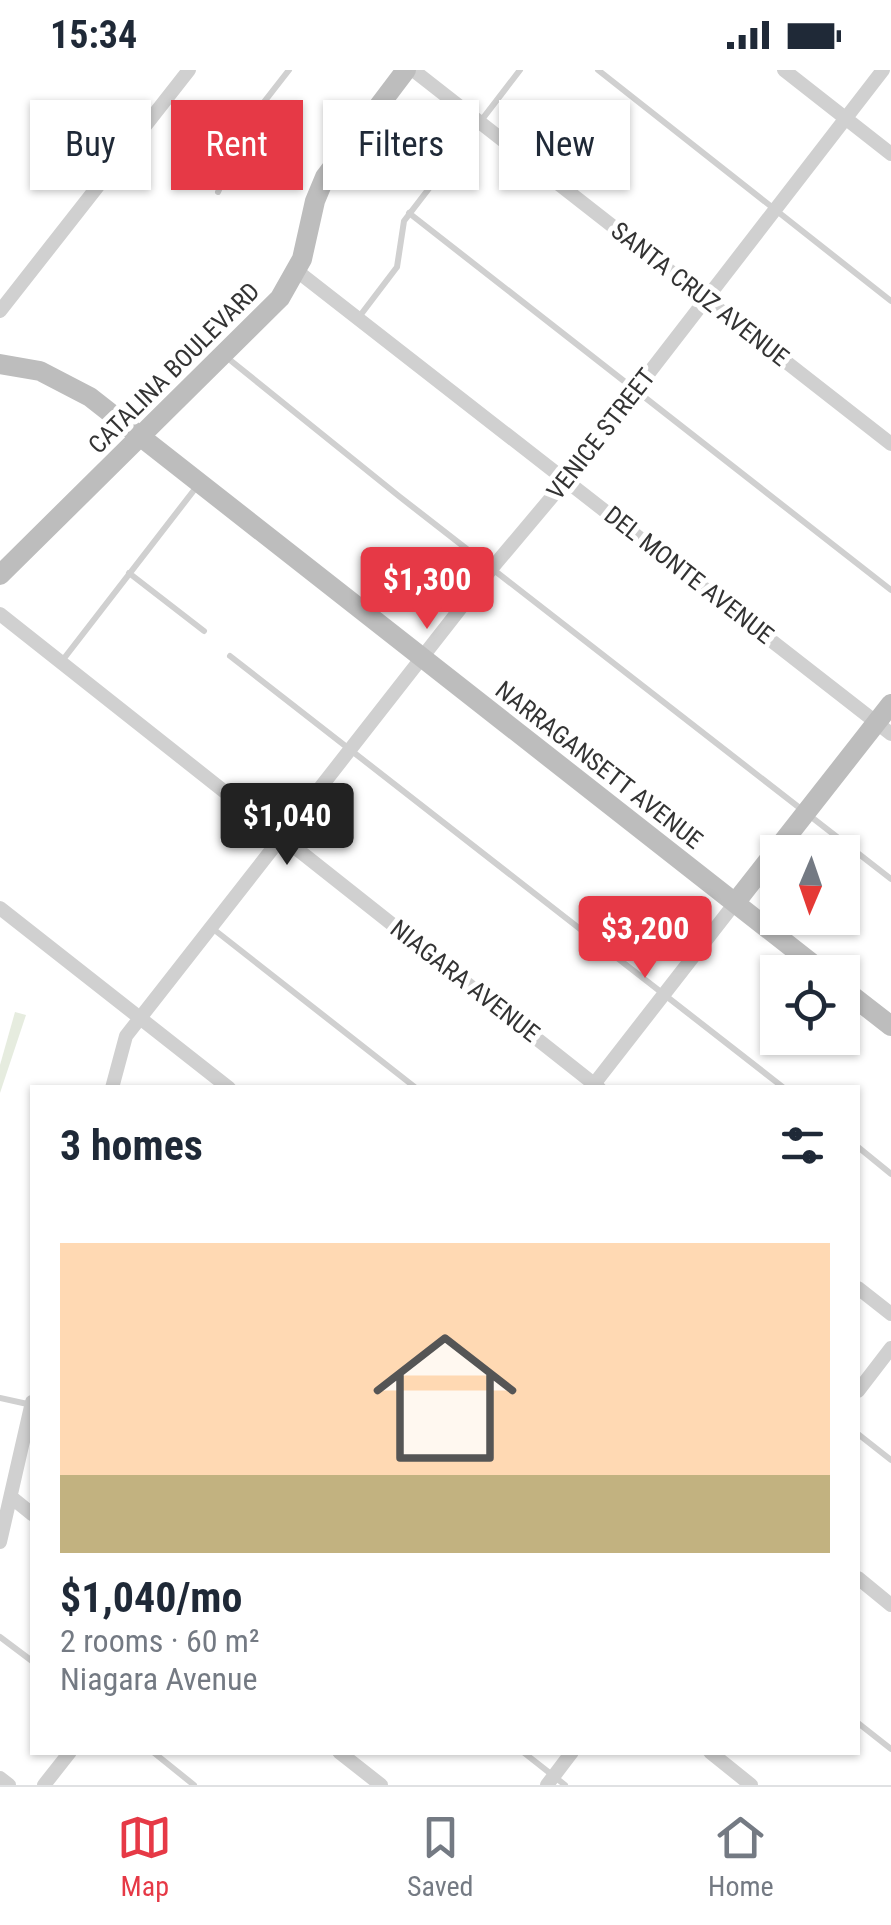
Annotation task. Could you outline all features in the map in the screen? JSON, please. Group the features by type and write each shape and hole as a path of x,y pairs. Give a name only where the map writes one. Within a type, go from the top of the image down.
{"street":[{"name":"CATALINA BOULEVARD","path":"0,575 274,305 297,271 325,177 406,70"},
{"name":"SANTA CRUZ AVENUE","path":"414,70 891,444"},
{"path":"784,70 891,154"},
{"name":"VENICE STREET","path":"113,1085 126,1036 492,568 567,479 883,70"},
{"path":"0,311 184,72"},
{"name":"DEL MONTE AVENUE","path":"297,271 884,728"},
{"name":"NARRAGANSETT AVENUE","path":"0,364 29,368 70,384 141,436 802,955"},
{"name":"NIAGARA AVENUE","path":"0,614 594,1085"},
{"path":"596,1085 806,812 884,728 891,704"},
{"path":"0,908 225,1085"},
{"path":"860,1002 891,1026"},
{"path":"860,1290 891,1314"},
{"path":"860,1388 891,1348"},
{"path":"0,1542 30,1413"},
{"path":"11,1497 30,1512"},
{"path":"860,1580 891,1604"},
{"path":"44,1785 68,1755"},
{"path":"343,1755 381,1785"},
{"path":"555,1782 570,1755"},
{"path":"714,1755 751,1785"},
{"path":"0,1778 10,1785"}],"lane":[{"path":"218,192 250,120 290,70"},
{"path":"358,317 397,267 402,226 409,213 520,70"},
{"path":"598,70 891,301"},
{"path":"409,213 891,590"},
{"path":"224,356 891,879"},
{"path":"61,662 200,483"},
{"path":"130,573 204,631"},
{"path":"230,656 780,1085"},
{"path":"212,927 412,1085"},
{"path":"860,1149 891,1174"},
{"path":"0,1398 30,1404"},
{"path":"860,1436 891,1460"},
{"path":"0,1638 30,1660"},
{"path":"860,1724 891,1749"},
{"path":"157,1755 194,1785"},
{"path":"526,1755 555,1782"}],"shaded area":[{"path":"15,1012 26,1015 0,1093 0,1065"}]}
